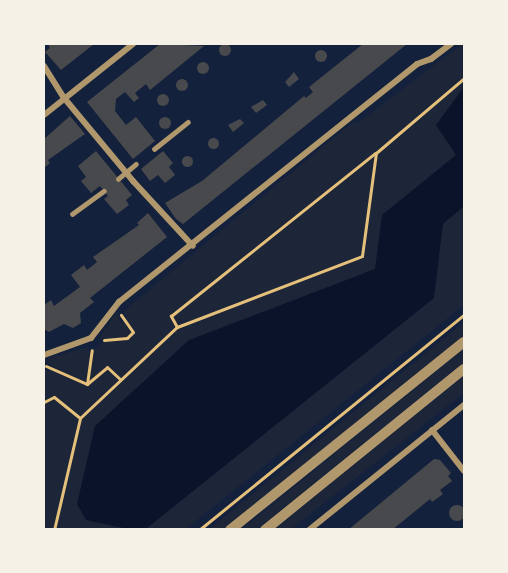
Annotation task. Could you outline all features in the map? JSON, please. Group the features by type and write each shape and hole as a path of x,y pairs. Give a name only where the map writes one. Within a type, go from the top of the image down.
{"street":[{"path":"44,114 133,44"},
{"path":"44,355 91,338 115,306 193,246 417,63 431,59 451,44"},
{"path":"44,66 65,99 125,172 193,246"},
{"path":"230,530 465,342"},
{"path":"265,530 465,369"},
{"path":"309,530 465,405"},
{"path":"432,430 465,471"}],"lane":[{"path":"154,149 188,122"},
{"path":"118,179 136,164"},
{"path":"72,214 104,190"}],"path":[{"path":"177,327 171,316 376,153 465,78"},
{"path":"54,530 80,418 177,327 362,256 376,153"},
{"path":"87,384 91,338 127,338 133,332 115,306"},
{"path":"200,530 465,315"},
{"path":"44,365 87,384"},
{"path":"87,384 107,367 120,379"},
{"path":"44,402 54,398 80,418"}],"shaded area":[{"path":"462,44 464,305 186,529 44,529 44,371 53,367 44,360 88,347 89,352 93,351 108,338 98,339 117,311 121,323 127,317 123,312 131,305 354,121 357,124"},
{"path":"464,87 464,206 443,224 434,298 147,528 128,529 86,520 77,504 95,426 189,340 375,269 382,215 456,155 436,125"},
{"path":"464,322 464,336 223,529 208,530"},
{"path":"464,349 464,362 257,529 241,530"},
{"path":"464,376 464,393 291,529 275,529"}],"building":[{"path":"48,44 94,44 61,70 45,52 50,48"},
{"path":"160,44 204,46 150,90 146,84 135,93 139,98 134,102 125,92 116,99 115,111 126,125 136,117 155,141 133,159 87,102"},
{"path":"227,44 231,50 227,56 223,56 219,48"},
{"path":"363,44 407,44 183,224 176,219 165,203 202,181 304,96 306,98 313,92 309,87"},
{"path":"323,50 326,51 326,61 319,62 316,61 315,54 316,51"},
{"path":"205,62 209,68 205,74 201,74 197,66"},
{"path":"294,72 299,79 289,87 285,82"},
{"path":"184,79 188,85 184,91 180,91 176,83"},
{"path":"165,94 169,100 165,106 161,106 157,98"},
{"path":"263,100 267,105 256,113 251,107"},
{"path":"70,116 85,134 48,160 50,163 44,168 44,139"},
{"path":"167,117 171,123 167,129 163,129 159,121"},
{"path":"240,119 244,123 233,132 228,125"},
{"path":"213,138 217,139 217,147 213,148 209,147 208,143 209,139"},
{"path":"96,151 132,195 126,200 129,205 117,214 104,199 108,196 100,186 91,193 81,181 86,177 78,166"},
{"path":"163,151 173,163 169,167 175,175 165,183 158,175 150,181 141,169"},
{"path":"187,156 191,157 191,165 187,166 183,165 182,161 183,157"},
{"path":"148,213 167,237 90,298 94,302 80,313 81,323 73,328 64,324 49,332 44,329 44,305 51,300 54,306 80,287 71,275 84,265 87,270 97,262 93,257 139,225 137,223"},
{"path":"434,459 440,460 451,473 448,476 452,481 440,490 443,494 432,502 430,499 392,530 348,530"},
{"path":"454,505 460,505 465,513 463,519 454,521 449,516 449,510"}]}
